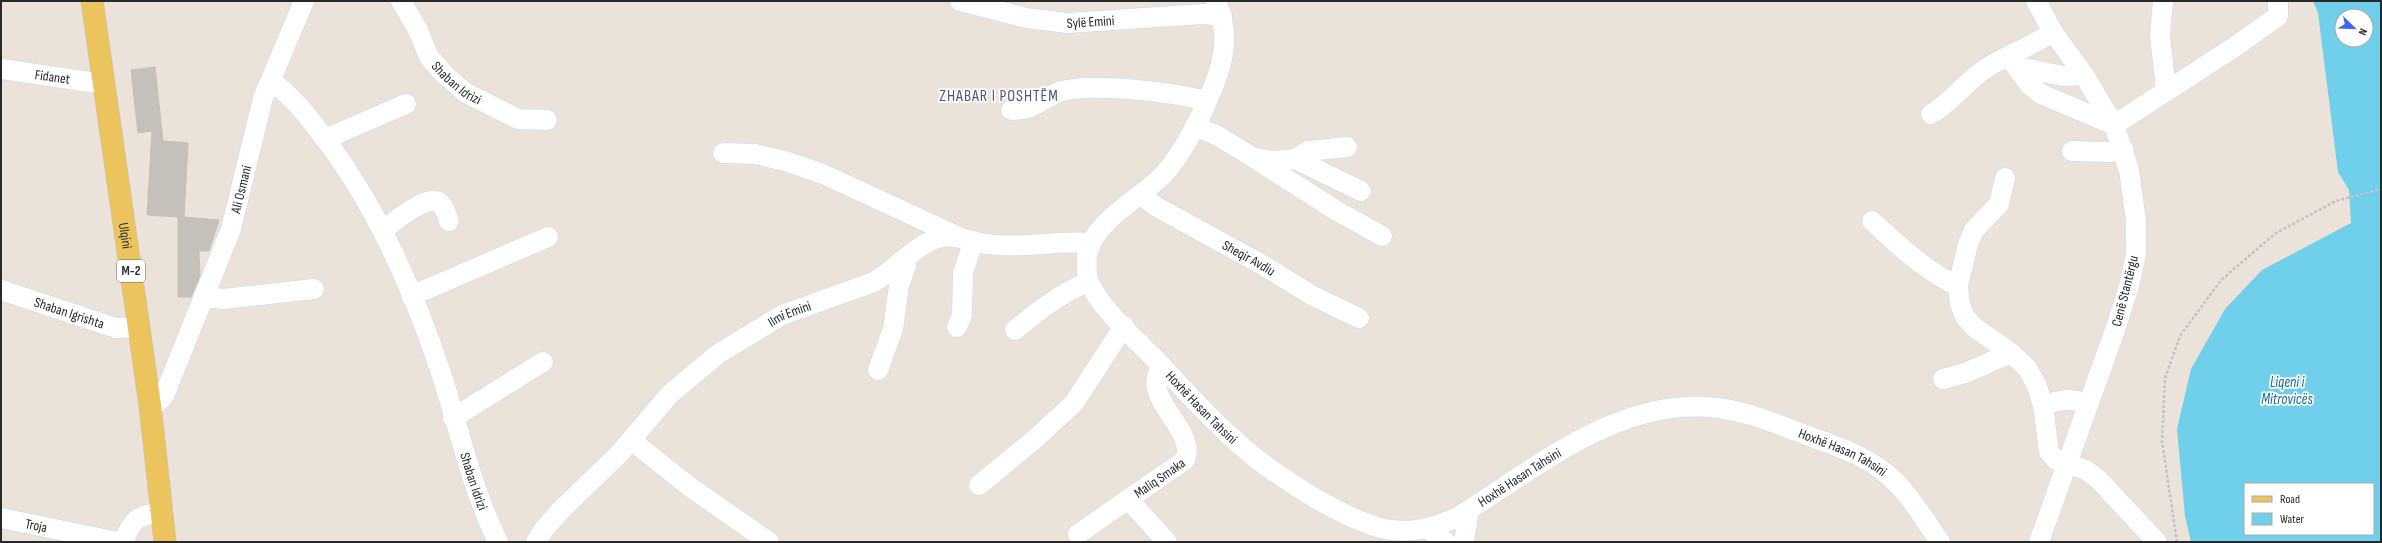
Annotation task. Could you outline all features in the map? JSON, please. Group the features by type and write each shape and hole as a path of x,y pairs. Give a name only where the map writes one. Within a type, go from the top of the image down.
{"main road":[{"name":"Ulqini","path":"92,1 150,405 165,542"}],"street":[{"path":"271,81 304,1"},
{"name":"Shaban Idrizi","path":"401,1 418,30 429,57 445,75 466,93 518,118 547,120"},
{"name":"Sylë Emini","path":"960,1 1026,18 1068,23 1174,15 1219,8"},
{"name":"Cenë Stantërgu","path":"2036,1 2053,32 2084,75 2114,125 2124,150 2136,221 2136,254 2129,286 2114,333 2066,463 2039,542"},
{"path":"2163,1 2160,35 2166,90"},
{"path":"2014,62 2029,84 2041,94 2114,125 2236,46 2278,16 2278,1"},
{"path":"1015,330 1048,304 1073,288 1088,282 1088,253 1091,243 1097,233 1112,217 1141,195 1165,172 1195,126 1217,74 1224,45 1219,8"},
{"path":"1931,114 1952,99 1988,67 2014,62 2053,32"},
{"path":"2014,62 2063,76 2084,75"},
{"name":"Fidanet","path":"1,69 104,84"},
{"name":"Shaban Idrizi","path":"271,81 301,107 349,171 383,230 411,296 442,376 453,418 483,508 498,542"},
{"name":"Ali Osmani","path":"150,405 157,403 164,396 231,229 257,116 271,81"},
{"path":"1011,110 1032,106 1050,95 1063,90 1097,87 1188,96 1206,101"},
{"path":"325,139 406,104"},
{"path":"1195,126 1218,136 1337,211 1382,236"},
{"path":"1254,158 1273,161 1296,159 1308,151 1347,147"},
{"path":"2072,151 2110,152 2124,150"},
{"path":"722,153 755,154 785,161 823,174 965,239 962,315 957,327"},
{"path":"1296,159 1361,191"},
{"path":"2005,178 1999,204 1974,230 1968,244 1958,286 1960,304 1965,317 1974,327 2011,353 2027,368 2037,386 2043,406 2049,452 2056,460 2086,470 2098,479 2157,542"},
{"name":"Sheqir Avdiu","path":"1141,195 1154,206 1261,264 1313,296 1359,318"},
{"path":"383,230 425,201 435,200 442,204 449,221"},
{"path":"1872,221 1924,266 1939,277 1958,286"},
{"path":"411,296 548,237"},
{"name":"Ilmi Emini","path":"536,542 544,529 561,510 610,464 670,394 718,354 782,315 874,282 905,261 917,250 937,239 965,239 1040,246 1076,242 1091,243"},
{"path":"878,370 894,329 899,286 906,266 905,261"},
{"name":"Hoxhë Hasan Tahsini","path":"1088,282 1100,300 1216,424 1246,450 1274,472 1327,504 1371,525 1394,531 1416,534 1456,518 1548,459 1617,422 1637,414 1668,408 1718,408 1775,424 1860,457 1884,472 1902,490 1940,542"},
{"path":"204,297 223,299 314,289"},
{"name":"Shaban Igrishta","path":"1,290 116,328 139,327"},
{"path":"979,485 1035,439 1074,403 1124,326"},
{"path":"1943,378 1965,373 2011,353"},
{"path":"453,418 543,362"},
{"name":"Maliq Smaka","path":"1078,534 1185,460 1187,455 1183,438 1160,396 1156,382 1158,372 1162,366"},
{"path":"2043,406 2059,399 2072,399 2088,404"},
{"path":"631,440 690,487 769,542"},
{"name":"Maliq Smaka","path":"1128,499 1167,542"},
{"path":"1464,542 1469,510"},
{"path":"124,542 128,528 135,520 148,514 162,513"},
{"name":"Troja","path":"1,518 118,542"},
{"path":"1416,534 1446,542"}],"path":[{"path":"2177,542 2162,441 2165,378 2180,336 2227,276 2276,233 2336,201 2381,189"}],"water":[{"name":"Liqeni i Mitrovicës","path":"2313,1 2381,1 2381,542 2191,542 2185,516 2177,429 2191,369 2225,309 2262,270 2351,223 2349,190 2338,172 2318,13"}],"building":[{"path":"155,67 163,141 188,143 184,217 219,220 209,251 199,251 200,276 191,297 178,297 178,217 147,215 152,131 138,133 131,70"}],"district":[{"name":"ZHABAR I POSHTËM","path":"999,96"}]}
